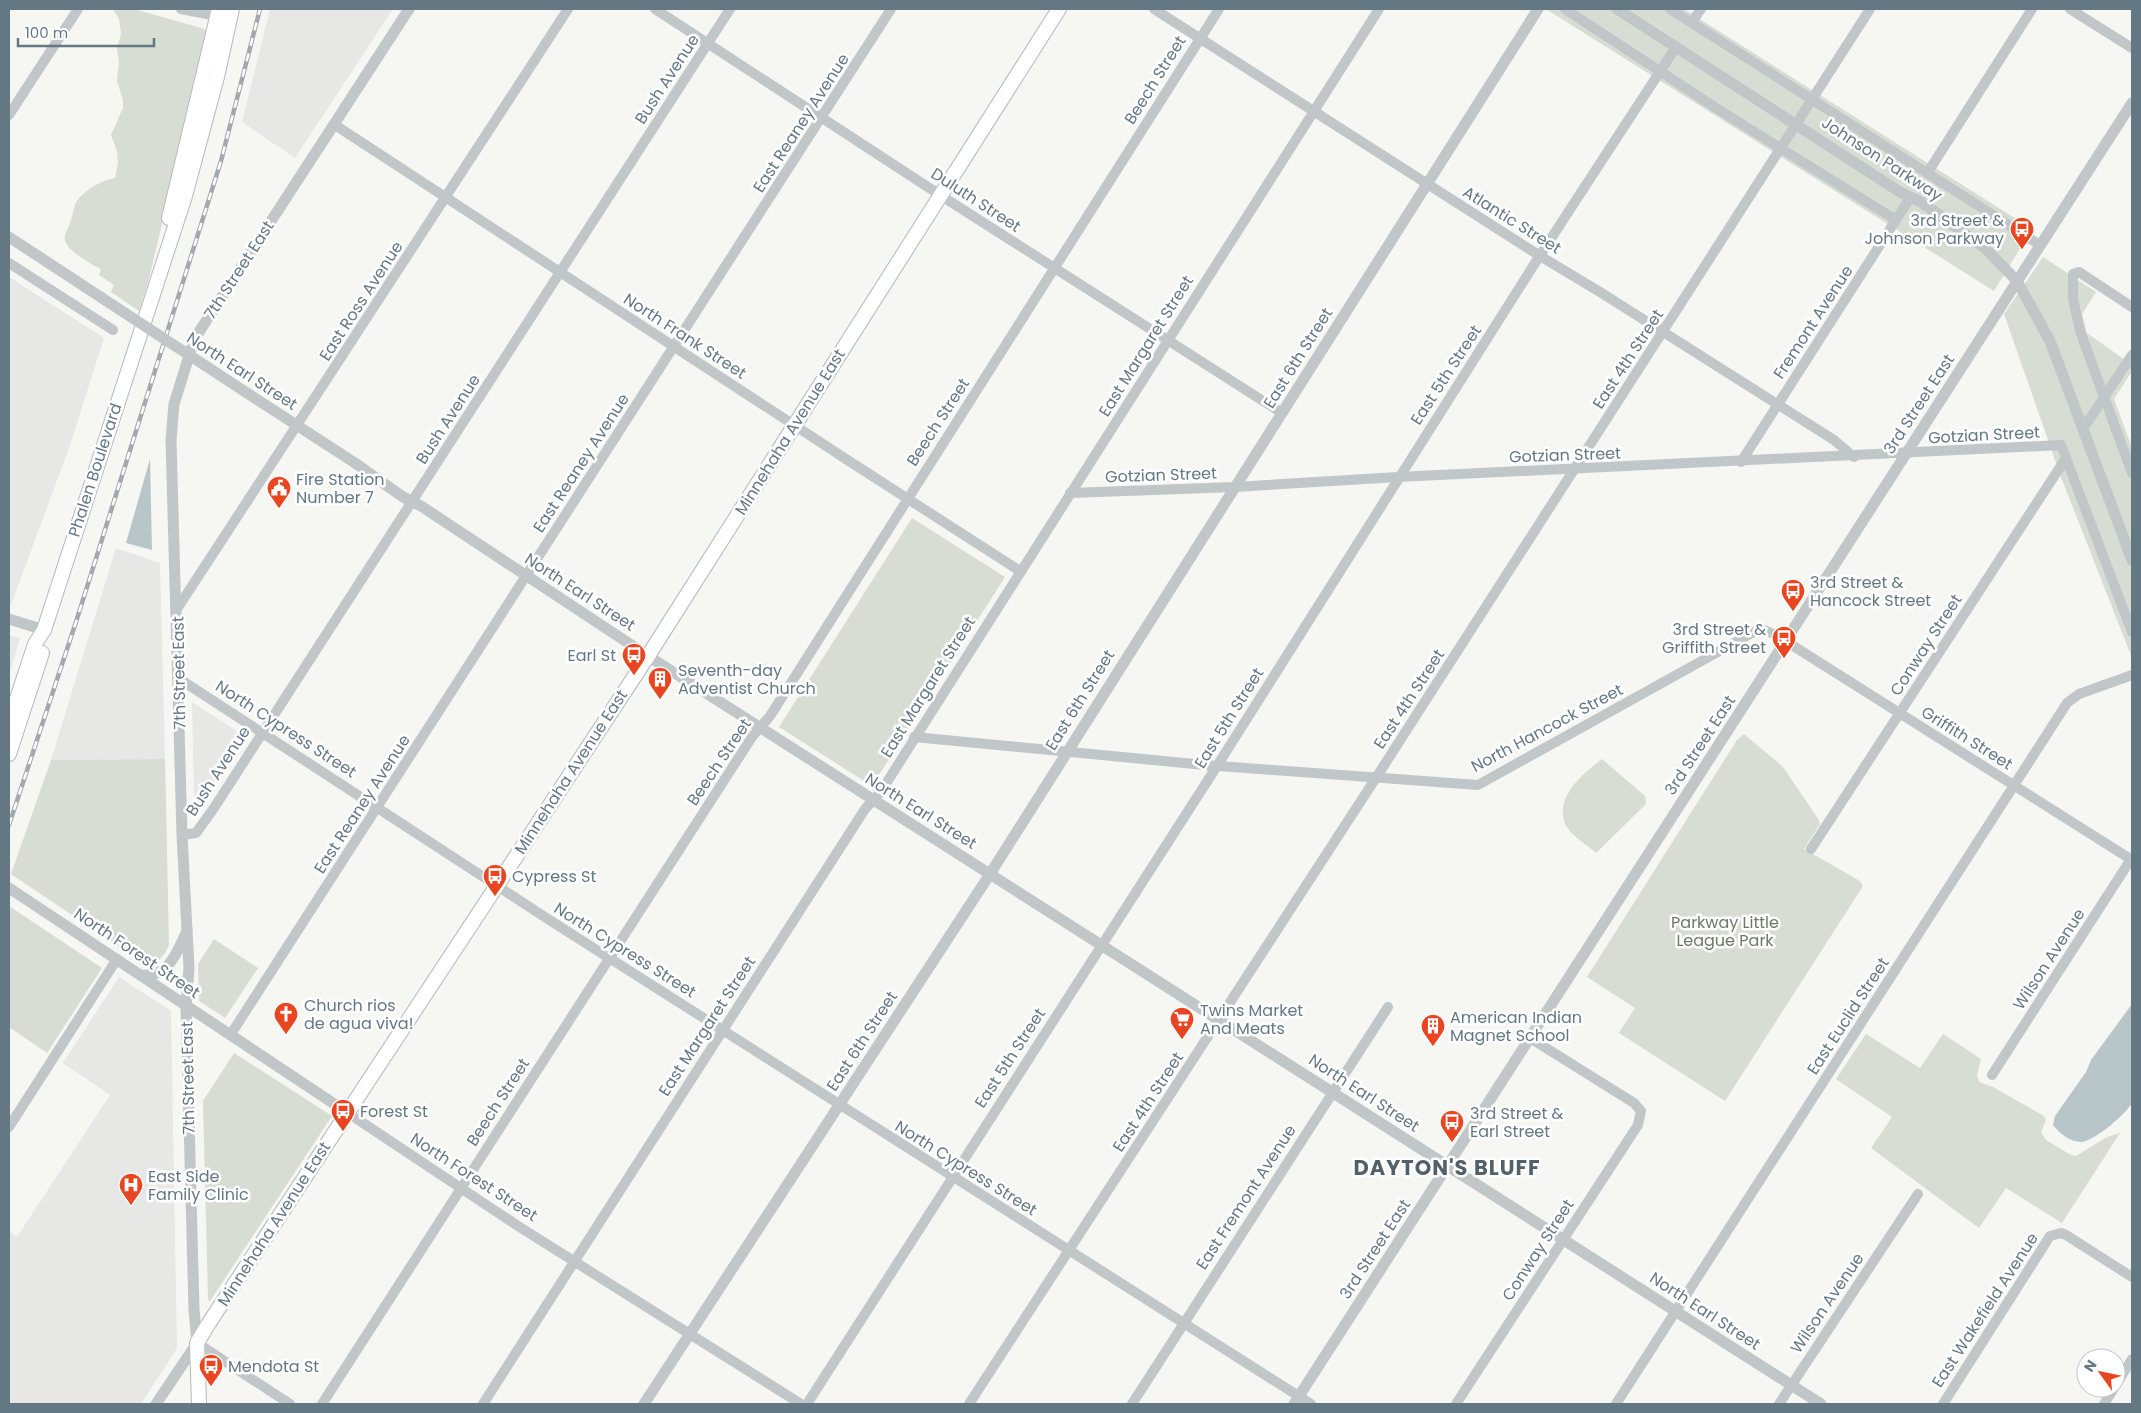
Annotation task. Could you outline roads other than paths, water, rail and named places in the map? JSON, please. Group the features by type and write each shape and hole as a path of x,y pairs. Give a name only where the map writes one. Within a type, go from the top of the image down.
{"main road":[{"name":"Minnehaha Avenue East","path":"197,1343 648,656 1059,9"},
{"name":"Phalen Boulevard","path":"9,754 43,648 44,630 185,196 217,77 225,13"},
{"name":"Phalen Boulevard","path":"9,723 34,644 44,630"},
{"name":"7th Street East","path":"197,1343 199,1404"}],"street":[{"path":"9,115 78,9"},
{"path":"181,9 225,13"},
{"name":"7th Street East","path":"197,1343 194,1310 186,1006 189,968 182,834 172,415 191,349 208,318 409,9"},
{"name":"East Ross Avenue","path":"177,609 298,427 568,9"},
{"name":"Duluth Street","path":"655,9 940,195 1282,413"},
{"name":"Bush Avenue","path":"182,834 196,833 412,503 730,9"},
{"name":"East Reaney Avenue","path":"231,1034 891,9"},
{"name":"Atlantic Street","path":"1154,9 1540,256 1834,440 1854,457"},
{"name":"Beech Street","path":"322,1404 759,727 770,716 1219,9"},
{"name":"East Margaret Street","path":"483,1404 865,809 873,800 914,737 1379,9"},
{"name":"East 6th Street","path":"644,1404 990,874 1538,9"},
{"path":"1565,9 1716,108 1896,220"},
{"name":"Johnson Parkway","path":"1617,9 1910,198 1921,202 1985,248 2017,281 2050,341 2132,560"},
{"name":"Johnson Parkway","path":"1670,9 2040,245"},
{"path":"1692,22 1700,9"},
{"name":"East 4th Street","path":"970,1404 1664,332 1870,9"},
{"path":"1928,172 2032,9"},
{"path":"2070,9 2132,48"},
{"name":"East 5th Street","path":"807,1404 1217,766 1398,477 1676,47"},
{"name":"3rd Street East","path":"1297,1400 2132,102"},
{"name":"North Frank Street","path":"335,125 794,426 1020,571"},
{"name":"Fremont Avenue","path":"1741,462 1910,198"},
{"name":"North Earl Street","path":"9,237 648,656 1821,1404"},
{"path":"9,263 113,330"},
{"path":"2132,307 2079,272 2073,274 2073,299 2080,330 2106,396 2132,473"},
{"path":"2083,429 2132,355"},
{"name":"Gotzian Street","path":"1070,493 1235,487 1398,477 1854,457 2061,445 2066,458"},
{"path":"2066,458 2132,632"},
{"name":"Conway Street","path":"1811,849 2066,458"},
{"path":"9,619 44,630"},
{"name":"North Hancock Street","path":"914,737 1217,766 1478,785 1758,630 1766,630 1786,641"},
{"name":"Griffith Street","path":"1786,641 2132,859"},
{"name":"East Euclid Street","path":"1616,1404 2067,703 2080,694 2132,675"},
{"name":"North Cypress Street","path":"178,678 609,958 1183,1323 1297,1400 1311,1404"},
{"name":"Wilson Avenue","path":"1992,1075 2132,859"},
{"name":"North Forest Street","path":"12,890 574,1261 801,1404"},
{"path":"141,975 155,975 165,968 172,961 187,930"},
{"path":"9,1127 117,959"},
{"name":"East Fremont Avenue","path":"1132,1404 1388,1007"},
{"name":"Conway Street","path":"1456,1404 1638,1125 1641,1111 1634,1103 1530,1038"},
{"name":"Wilson Avenue","path":"1778,1404 1918,1194"},
{"name":"East Wakefield Avenue","path":"1943,1404 2046,1242 2055,1234 2066,1235 2132,1277"},
{"path":"197,1343 290,1404"},
{"name":"Minnehaha Avenue East","path":"156,1404 197,1343"}],"railway":[{"path":"9,825 76,622 221,161 260,9"}],"place":[{"name":"3rd Street & Johnson Parkway","path":"2022,250"},
{"name":"Fire Station Number 7","path":"279,509"},
{"name":"3rd Street & Hancock Street","path":"1793,612"},
{"name":"3rd Street & Griffith Street","path":"1784,659"},
{"name":"Earl St","path":"634,676"},
{"name":"Seventh-day Adventist Church","path":"660,700"},
{"name":"Cypress St","path":"495,897"},
{"name":"Church rios de agua viva!","path":"286,1035"},
{"name":"Twins Market And Meats","path":"1182,1040"},
{"name":"American Indian Magnet School","path":"1433,1047"},
{"name":"Forest St","path":"343,1132"},
{"name":"3rd Street & Earl Street","path":"1452,1143"},
{"name":"East Side Family Clinic","path":"131,1206"},
{"name":"Mendota St","path":"211,1387"}],"district":[{"name":"DAYTON'S BLUFF","path":"1447,1167"}],"park label":[{"name":"Parkway Little League Park","path":"1725,931"}]}
